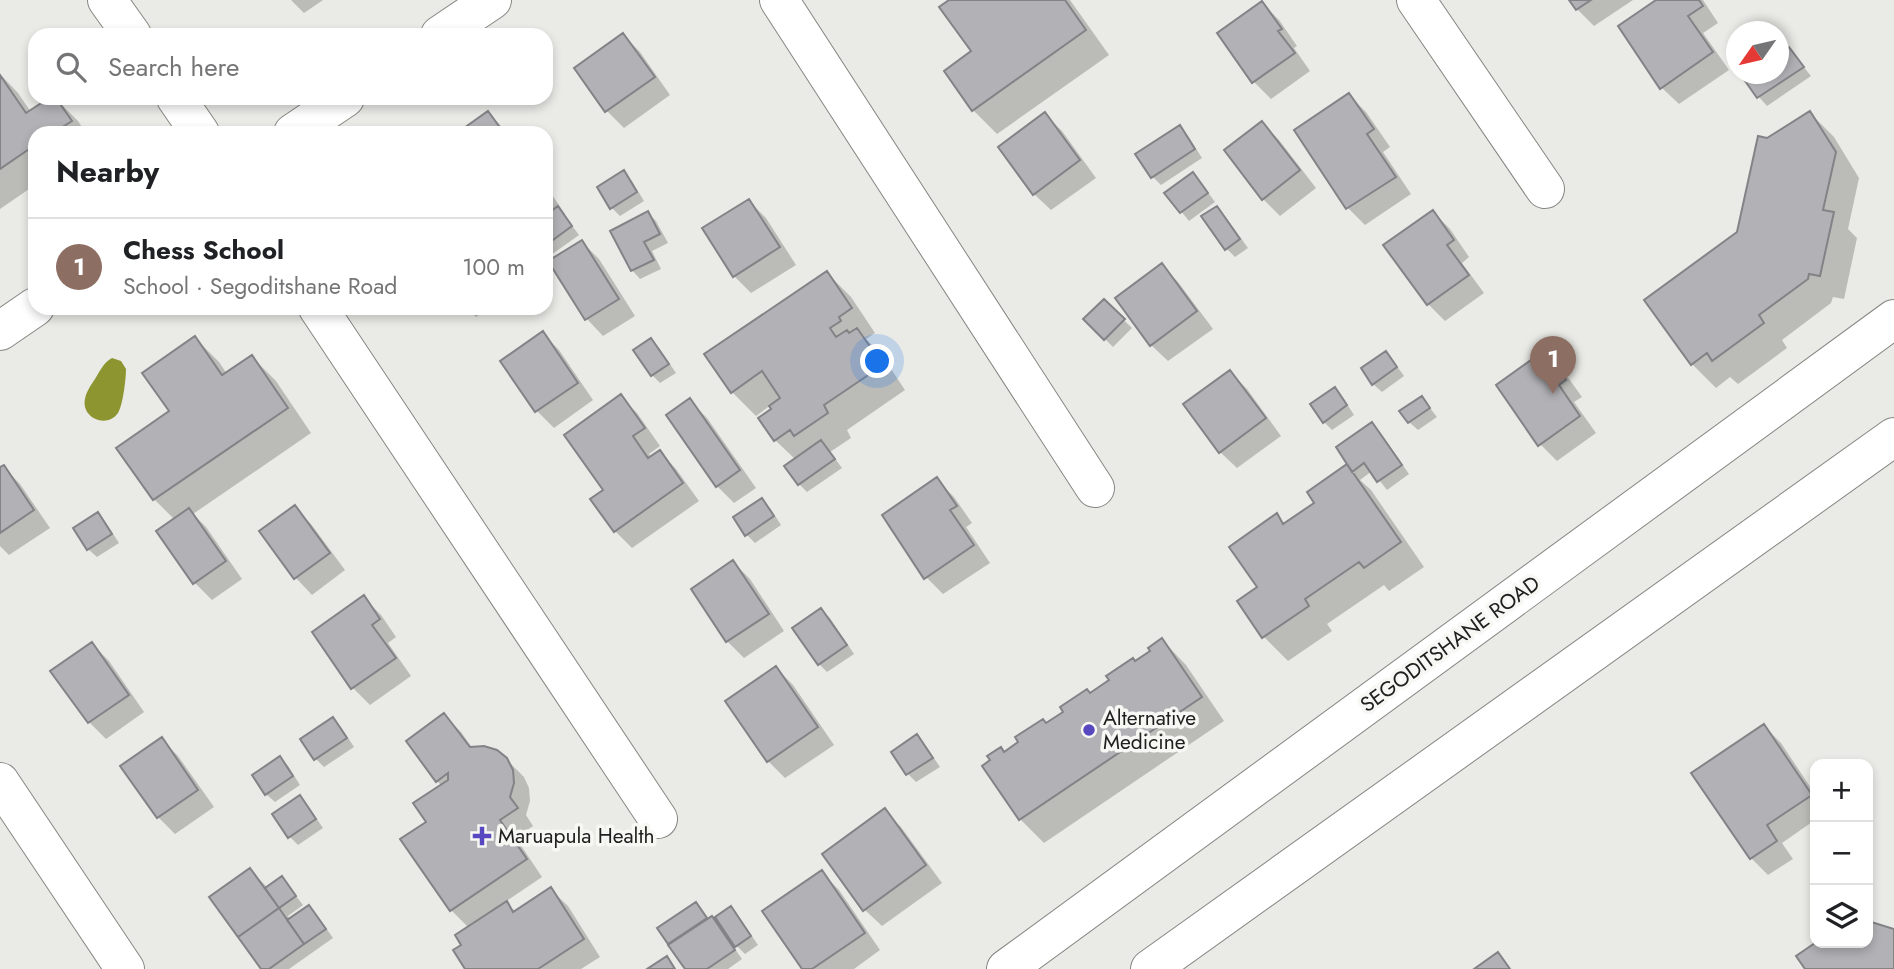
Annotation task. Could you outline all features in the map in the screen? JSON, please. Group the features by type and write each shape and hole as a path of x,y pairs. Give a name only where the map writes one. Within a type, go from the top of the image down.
{"main road":[{"path":"107,0 127,28"},
{"path":"450,28 492,0"},
{"path":"779,0 1095,488"},
{"path":"1416,0 1545,188"},
{"path":"181,105 195,126"},
{"path":"303,126 335,105"},
{"path":"0,331 28,312"},
{"path":"323,315 658,818"},
{"name":"SEGODITSHANE ROAD","path":"1006,969 1894,319"},
{"path":"1150,969 1886,447"},
{"path":"0,782 125,969"}],"shaded area":[{"path":"112,358 121,361 126,369 124,392 118,413 113,418 102,421 87,411 85,399 102,367"}],"building":[{"path":"949,0 1065,0 1086,30 972,111 944,71 971,51 939,7"},
{"path":"1569,0 1591,0 1576,10"},
{"path":"1656,0 1699,0 1703,6 1688,16 1713,52 1660,89 1618,26"},
{"path":"1262,1 1282,29 1278,31 1295,53 1252,83 1217,33"},
{"path":"623,33 655,77 605,112 574,68"},
{"path":"1789,47 1804,67 1789,77"},
{"path":"0,75 26,113 38,105 61,105 72,121 64,126 28,126 28,150 0,169"},
{"path":"1747,84 1778,84 1757,98"},
{"path":"1349,93 1374,129 1367,134 1396,177 1346,209 1294,130"},
{"path":"488,111 499,126 467,126"},
{"path":"1810,111 1836,152 1823,210 1834,212 1820,276 1809,274 1808,279 1759,315 1764,323 1712,361 1707,353 1691,365 1644,300 1737,232 1758,136 1767,138"},
{"path":"1045,112 1080,160 1033,195 998,147"},
{"path":"1262,121 1300,170 1262,200 1224,150"},
{"path":"1180,125 1195,149 1151,178 1135,154"},
{"path":"624,170 637,192 610,209 597,187"},
{"path":"1193,172 1208,193 1180,213 1164,193"},
{"path":"749,199 780,247 733,277 702,228"},
{"path":"558,206 572,226 553,240 553,210"},
{"path":"1217,206 1240,239 1225,250 1201,216"},
{"path":"1433,210 1454,240 1447,245 1469,275 1427,305 1383,245"},
{"path":"648,211 660,234 644,242 654,260 631,271 610,231"},
{"path":"582,240 619,299 585,320 553,269 553,258"},
{"path":"1162,263 1197,311 1150,346 1115,298"},
{"path":"827,271 852,308 839,317 841,321 830,328 836,337 847,330 849,333 857,328 883,365 824,405 828,413 794,436 790,430 774,441 758,418 780,398 762,371 731,393 704,354"},
{"path":"1104,299 1125,319 1104,340 1083,319"},
{"path":"543,331 578,383 535,412 500,361"},
{"path":"195,336 222,375 252,355 288,408 153,500 116,448 169,411 142,373"},
{"path":"651,338 669,364 651,376 633,350"},
{"path":"1545,350 1566,380 1559,385 1580,416 1538,446 1496,385"},
{"path":"1386,351 1397,367 1372,385 1361,368"},
{"path":"1230,370 1266,418 1219,453 1183,404"},
{"path":"1335,387 1347,405 1323,423 1310,404"},
{"path":"621,394 645,428 633,436 648,458 660,450 683,483 614,532 590,499 603,490 564,435"},
{"path":"1422,396 1430,408 1408,423 1399,411"},
{"path":"690,398 740,470 716,487 666,415"},
{"path":"1372,422 1402,465 1377,482 1364,463 1352,472 1336,447"},
{"path":"821,440 835,459 798,485 784,466"},
{"path":"1347,464 1401,542 1364,568 1359,562 1305,599 1309,606 1262,638 1237,601 1257,587 1229,547 1277,513 1283,524 1314,503 1307,492"},
{"path":"4,465 34,510 0,533 0,467"},
{"path":"937,477 957,506 950,510 974,545 924,579 882,515"},
{"path":"762,498 774,516 745,536 733,517"},
{"path":"295,505 330,553 294,579 259,531"},
{"path":"189,508 226,561 193,584 156,531"},
{"path":"98,512 112,534 87,550 73,528"},
{"path":"733,560 769,614 726,642 691,589"},
{"path":"364,595 380,619 372,625 396,658 351,689 312,632"},
{"path":"821,608 847,645 818,665 792,628"},
{"name":"Alternative Medicine","path":"1162,638 1202,697 1019,820 982,766 990,760 987,756 1001,747 1004,752 1018,742 1015,737 1043,719 1046,723 1063,712 1060,707 1087,689 1090,693 1109,680 1106,676 1133,658 1135,661 1150,651 1148,648"},
{"path":"92,642 129,695 88,723 50,671"},
{"path":"776,666 818,727 767,762 725,701"},
{"name":"Maruapula Health","path":"444,713 470,747 484,746 497,750 507,758 513,770 514,783 510,797 518,808 500,820 527,859 450,911 400,839 426,822 413,803 448,780 448,773 436,782 406,741"},
{"path":"333,717 347,738 314,760 300,739"},
{"path":"1764,724 1810,792 1810,796 1767,825 1777,841 1750,859 1691,773"},
{"path":"917,734 933,758 906,775 891,752"},
{"path":"162,737 198,790 157,818 120,766"},
{"path":"280,756 293,776 265,795 252,775"},
{"path":"300,795 316,819 288,838 272,814"},
{"path":"885,808 926,865 863,911 822,854"},
{"path":"250,868 279,908 238,937 209,897"},
{"path":"822,870 865,933 812,969 802,969 762,911"},
{"path":"282,876 296,896 279,908 265,888"},
{"path":"551,887 584,939 538,969 465,969 453,950 461,945 455,935 507,901 513,912"},
{"path":"696,902 707,918 668,944 657,928"},
{"path":"309,905 326,929 304,944 287,920"},
{"path":"731,906 751,936 735,947 715,917"},
{"path":"279,908 304,944 269,969 261,969 238,937"},
{"path":"712,916 735,950 707,969 685,969 668,945"},
{"path":"1873,923 1894,929 1894,969 1805,969 1796,956 1810,946 1873,948"},
{"path":"1498,952 1510,969 1474,969"},
{"path":"667,956 675,969 647,969"}],"place":[{"name":"Chess School","path":"1553,394"},
{"name":"Alternative Medicine","path":"1089,730"},
{"name":"Maruapula Health","path":"482,836"}]}
